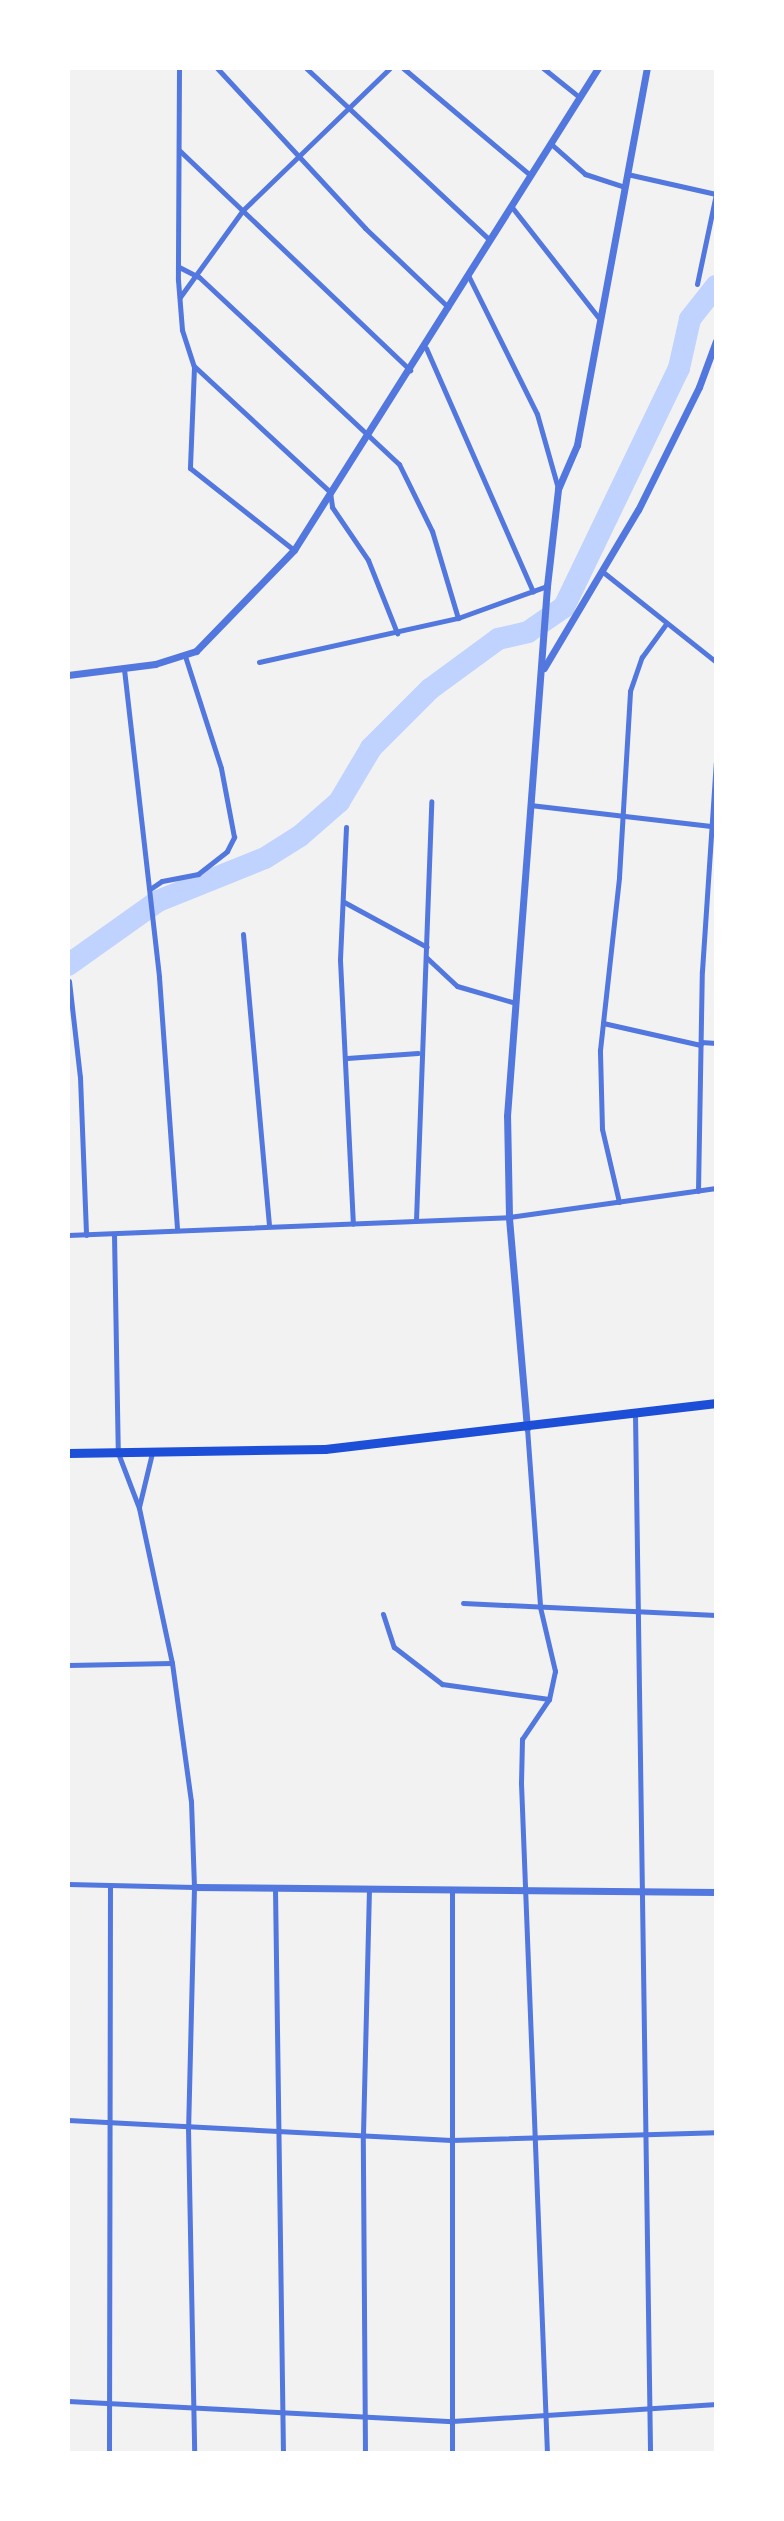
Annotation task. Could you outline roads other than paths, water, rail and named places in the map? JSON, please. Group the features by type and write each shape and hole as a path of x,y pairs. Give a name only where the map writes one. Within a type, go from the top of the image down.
{"highway":[{"path":"68,1453 325,1449 527,1428 716,1403"}],"street":[{"path":"179,68 179,297 182,330 194,366 190,468 294,550"},
{"path":"217,68 301,155 365,228 449,308"},
{"path":"306,68 489,239"},
{"path":"179,297 199,277 243,210 390,68"},
{"path":"403,68 530,175"},
{"path":"543,68 578,96"},
{"path":"68,675 124,669 185,656 227,625 294,550 426,348 489,239 598,68"},
{"path":"547,2453 522,1739 549,1699 555,1671 540,1607 509,1217 512,1002 558,489 577,445 624,173 647,68"},
{"path":"550,142 585,174 622,186"},
{"path":"179,150 410,371"},
{"path":"624,173 716,194 697,284"},
{"path":"510,205 598,317"},
{"path":"178,266 199,277 370,434 414,487 458,618"},
{"path":"468,275 537,414 558,489"},
{"path":"543,670 603,572 699,387 716,341"},
{"path":"426,348 533,592"},
{"path":"194,366 330,492 332,507 368,560 397,633"},
{"path":"603,572 716,662"},
{"path":"259,662 458,618 547,586"},
{"path":"619,1202 597,1082 622,819 630,691 642,657 666,624"},
{"path":"150,890 162,881 198,874 227,851 234,837 221,768 185,656"},
{"path":"124,669 150,890 177,1230"},
{"path":"698,1191 701,1043 716,762"},
{"path":"416,1220 418,1053 427,947 431,801"},
{"path":"530,805 622,819 711,826"},
{"path":"346,827 340,960 353,1224"},
{"path":"343,902 427,947"},
{"path":"243,934 269,1226"},
{"path":"426,957 457,986 512,1002"},
{"path":"69,981 80,1077 86,1235"},
{"path":"603,1023 701,1043 716,1043"},
{"path":"347,1058 418,1053"},
{"path":"68,1235 509,1217 716,1188"},
{"path":"114,1234 118,1453 139,1508 184,1728 194,1887 188,2128 194,2453"},
{"path":"635,1414 650,2453"},
{"path":"139,1508 152,1453"},
{"path":"463,1603 716,1615"},
{"path":"383,1614 394,1647 442,1684 549,1699"},
{"path":"68,1665 172,1663"},
{"path":"68,1884 369,1891 641,1889 716,1892"},
{"path":"109,2453 107,2121 110,1886"},
{"path":"275,1888 283,2453"},
{"path":"452,1890 452,2453"},
{"path":"365,2453 363,2134 369,1891"},
{"path":"68,2120 451,2140 538,2141 646,2133 716,2132"},
{"path":"68,2401 283,2416 452,2421 547,2418 649,2407 716,2404"}],"waterway":[{"path":"68,965 158,901 265,858 300,836 339,802 371,748 430,689 498,639 528,632 564,607 679,368 690,319 716,286"}]}
